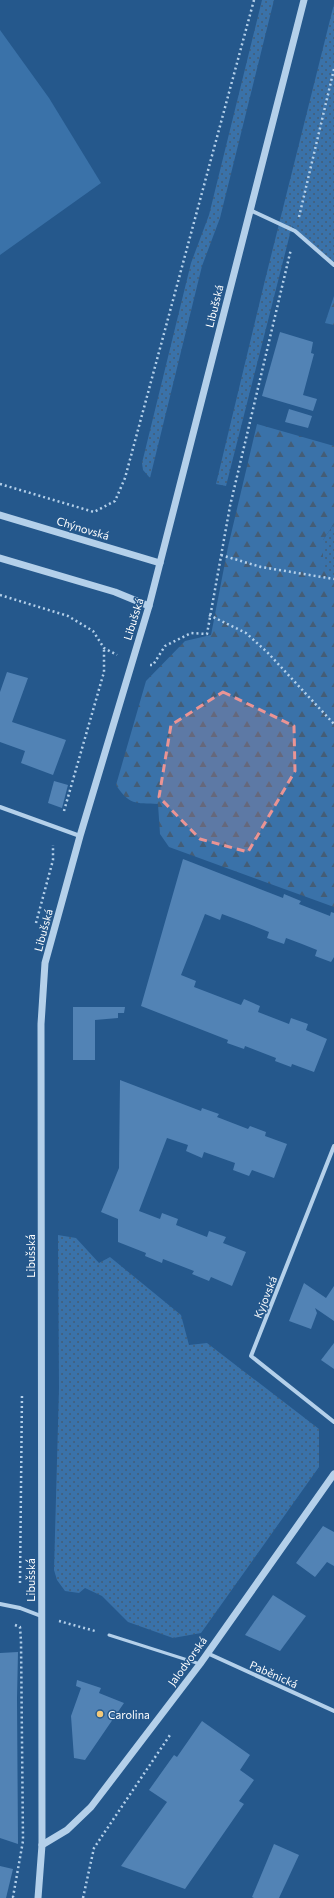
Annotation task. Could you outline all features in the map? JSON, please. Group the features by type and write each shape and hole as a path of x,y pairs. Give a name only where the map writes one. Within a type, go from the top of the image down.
{"street":[{"name":"Libušská","path":"38,1898 42,1845 41,1024 45,963 80,836 149,606 304,0"},
{"path":"250,210 295,231 334,265"},
{"name":"Chýnovská","path":"0,515 160,563"},
{"path":"0,558 115,592 149,606"},
{"path":"0,807 80,836"},
{"name":"Kyjovská","path":"334,1146 251,1356 334,1422"},
{"name":"Jalodvorská","path":"42,1845 67,1830 91,1807 200,1664 334,1474"},
{"path":"0,1604 20,1608 41,1616"},
{"name":"Paběnická","path":"207,1653 220,1661 334,1711"}],"lane":[{"path":"109,1635 200,1664"}],"path":[{"path":"0,484 94,512 115,501 125,478 254,0"},
{"path":"230,506 334,69"},
{"path":"221,555 261,567 334,579"},
{"path":"209,615 246,633 268,653 334,724"},
{"path":"64,811 104,672 104,648"},
{"path":"41,1616 109,1635"},
{"path":"14,1898 23,1841 22,1641 20,1627"},
{"path":"83,1898 94,1848 173,1731"}],"highlighted area":[{"path":"223,692 294,726 295,771 248,852 200,839 159,797 171,725"}],"green space":[{"path":"262,0 274,0 220,218 202,266 150,478 143,470 142,463 191,263 209,215"},
{"path":"334,4 334,263 292,226 226,486 216,484 265,280"},
{"path":"0,30 49,98 101,183 0,255"},
{"path":"334,296 334,325 325,323"},
{"path":"257,424 334,446 334,524 323,540 323,568 334,580 334,907 169,847 160,834 158,804 133,802 121,792 116,785 146,681 185,641 211,635 228,547"},
{"path":"334,524 334,580 323,569 323,540"},
{"path":"58,1235 76,1238 99,1263 110,1257 181,1315 189,1345 207,1343 319,1429 319,1467 201,1633 173,1638 128,1622 102,1596 85,1588 79,1593 65,1591 57,1580 54,1570 59,1388"}],"building":[{"path":"280,332 313,342 311,353 314,354 303,395 317,399 313,411 262,396"},
{"path":"289,409 312,416 308,428 285,422"},
{"path":"7,672 28,678 12,722 66,740 53,775 21,763 25,751 0,742 0,692"},
{"path":"54,781 68,785 62,808 48,803"},
{"path":"183,859 283,898 284,894 301,901 299,904 330,916 331,912 334,913 334,957 331,962 315,956 317,950 302,944 286,938 284,944 267,938 269,932 249,924 222,914 220,920 205,914 181,975 196,981 194,987 241,1005 244,999 260,1006 258,1012 289,1024 291,1018 308,1024 306,1030 327,1039 314,1072 292,1064 291,1067 275,1061 276,1058 245,1046 244,1049 227,1043 228,1040 141,1006"},
{"path":"73,1007 125,1007 124,1013 118,1013 118,1018 95,1020 95,1060 73,1060"},
{"path":"120,1080 201,1111 202,1108 219,1114 217,1117 248,1129 250,1126 266,1132 265,1136 287,1144 274,1178 252,1170 249,1176 233,1170 235,1163 204,1152 202,1158 186,1151 188,1145 167,1138 139,1211 160,1219 162,1213 178,1219 176,1225 207,1237 209,1231 226,1237 223,1243 246,1252 232,1286 211,1277 209,1281 192,1274 194,1271 163,1259 162,1263 145,1256 146,1253 118,1242 118,1219 101,1212 119,1168"},
{"path":"304,1283 326,1298 334,1286 334,1321 315,1308 317,1313 311,1329 289,1321"},
{"path":"334,1343 334,1369 321,1360"},
{"path":"323,1526 334,1532 334,1566 327,1562 315,1577 296,1563"},
{"path":"273,1595 306,1616 280,1651 245,1635"},
{"path":"18,1652 18,1844 0,1838 0,1653"},
{"path":"77,1680 101,1688 99,1693 124,1703 85,1760 74,1758 71,1716 81,1688 76,1686"},
{"path":"202,1721 250,1755 240,1770 254,1780 239,1801 244,1804 185,1889 121,1866 167,1802 149,1790 174,1755 177,1757"},
{"path":"274,1844 299,1855 279,1898 254,1898 252,1897"},
{"path":"0,1866 13,1869 6,1898 0,1898"}],"place":[{"name":"Carolina","path":"100,1714"}]}
